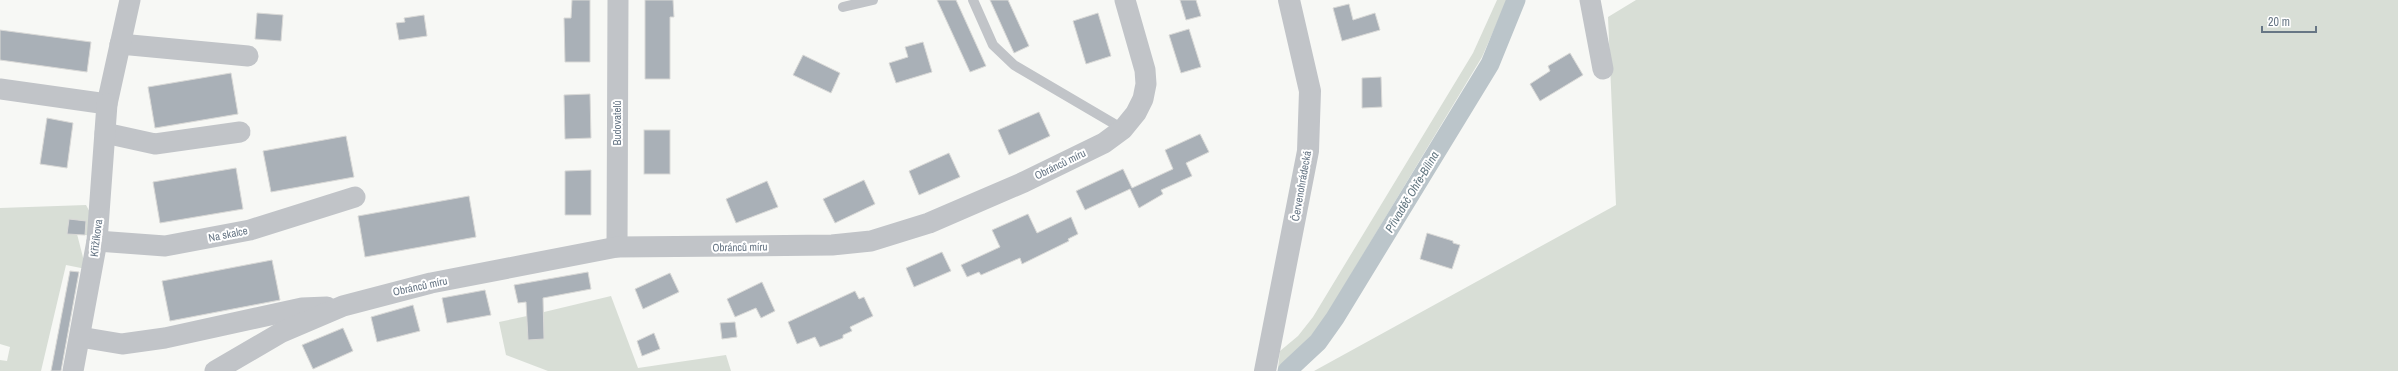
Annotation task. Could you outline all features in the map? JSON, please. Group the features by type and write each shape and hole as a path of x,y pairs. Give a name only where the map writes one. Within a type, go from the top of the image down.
{"street":[{"name":"Křižíkova","path":"73,371 97,241 107,104 130,0"},
{"name":"Budovatelů","path":"617,247 618,0"},
{"name":"Obránců míru","path":"215,371 282,332 343,306 431,283 617,247 832,245 872,240 929,223 1024,182 1104,143 1123,129 1136,113 1143,99 1146,84 1145,70 1125,0"},
{"name":"Červenohrádecká","path":"1266,364 1308,151 1310,91 1289,0"},
{"path":"1590,0 1603,69"},
{"path":"120,44 248,56"},
{"path":"0,88 107,104"},
{"path":"105,133 155,144 240,132"},
{"name":"Na skalce","path":"97,241 165,246 250,230 355,197"},
{"path":"80,338 122,344 165,338 302,308 343,306"}],"lane":[{"path":"843,7 873,0"},
{"path":"972,0 993,45 1014,65 1123,129"}],"shaded area":[{"path":"1497,0 1507,0 1482,57 1326,316 1313,334 1278,368 1280,351 1298,336 1313,317 1473,53"},
{"path":"1636,0 2398,0 2398,371 1314,371 1616,205 1608,17"},
{"path":"86,205 94,220 95,236 85,235 86,221 69,219 77,234 86,269 66,265 41,371 0,371 0,360 7,361 10,347 0,344 0,208"},
{"path":"611,296 638,368 726,355 731,371 548,371 506,355 499,322 527,316 527,323 544,322 544,312"}],"building":[{"path":"572,0 590,0 590,62 565,62 564,18 571,18"},
{"path":"645,0 673,0 674,17 670,17 670,79 645,79"},
{"path":"937,0 956,0 986,66 970,72"},
{"path":"990,0 1008,0 1029,46 1014,53"},
{"path":"1180,0 1196,0 1201,16 1186,20"},
{"path":"1349,4 1353,20 1375,13 1380,30 1342,41 1333,8"},
{"path":"257,13 283,15 281,41 255,39"},
{"path":"1098,13 1111,56 1086,64 1073,21"},
{"path":"424,15 427,36 399,40 396,23 405,22 404,18"},
{"path":"1189,29 1201,67 1181,73 1169,35"},
{"path":"0,30 91,42 87,72 0,60"},
{"path":"923,42 932,72 896,83 889,63 908,57 905,47"},
{"path":"1570,53 1583,75 1540,101 1530,84 1550,71 1548,66"},
{"path":"803,55 840,73 831,93 793,75"},
{"path":"231,73 238,114 155,128 148,87"},
{"path":"1381,77 1382,107 1362,108 1362,78"},
{"path":"590,94 591,138 565,139 564,95"},
{"path":"1039,112 1050,136 1009,155 998,130"},
{"path":"47,118 73,123 67,168 40,164"},
{"path":"644,130 670,130 670,174 644,174"},
{"path":"1200,134 1209,152 1186,163 1192,176 1161,190 1163,194 1139,208 1130,189 1085,210 1076,191 1123,169 1132,188 1173,169 1165,150"},
{"path":"346,136 354,177 271,192 263,151"},
{"path":"949,153 960,177 919,195 909,171"},
{"path":"236,168 243,209 160,223 153,182"},
{"path":"591,170 591,215 565,215 565,171"},
{"path":"864,180 875,204 835,223 823,199"},
{"path":"767,181 778,207 736,223 726,199"},
{"path":"469,196 476,237 365,257 358,216"},
{"path":"1028,214 1037,233 1071,217 1078,234 1068,239 1069,241 1022,264 1020,258 981,275 979,272 967,277 961,265 1000,247 992,230"},
{"path":"69,219 86,221 85,235 67,234"},
{"path":"1427,233 1453,241 1453,243 1460,245 1452,269 1420,259"},
{"path":"942,252 951,271 914,287 906,268"},
{"path":"272,260 280,300 170,321 162,281"},
{"path":"70,271 79,272 61,371 51,371"},
{"path":"588,272 591,289 543,298 544,339 528,340 526,302 518,303 514,285"},
{"path":"670,273 679,292 643,309 635,289"},
{"path":"762,282 775,311 761,318 756,308 735,317 727,299"},
{"path":"485,290 491,315 447,323 442,298"},
{"path":"855,291 859,299 864,297 873,316 850,327 852,331 843,335 843,338 820,347 815,337 797,344 788,322"},
{"path":"413,305 420,331 377,342 371,317"},
{"path":"735,322 737,337 722,339 720,323"},
{"path":"343,328 353,351 313,369 302,345"},
{"path":"654,333 660,349 642,356 637,341"}],"waterway":[{"name":"Přivaděč Ohře-Bílina","path":"1287,371 1318,342 1335,318 1490,64 1516,0"}]}
